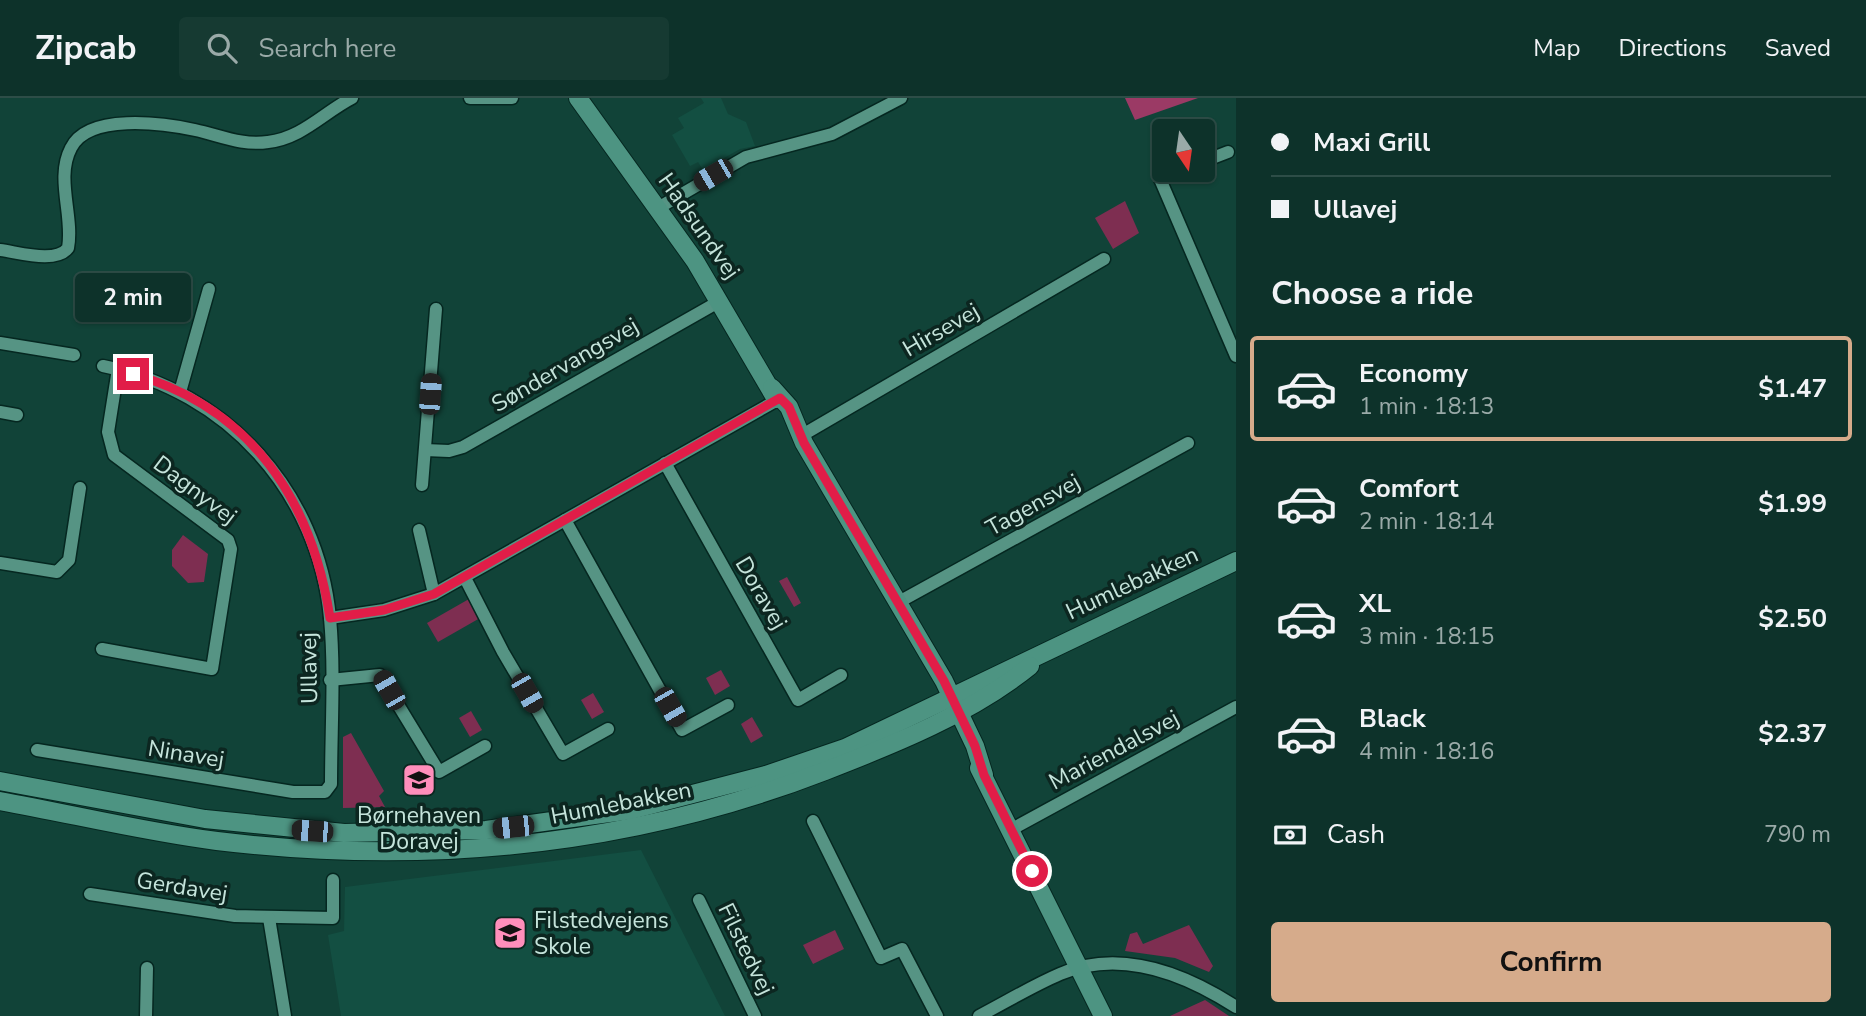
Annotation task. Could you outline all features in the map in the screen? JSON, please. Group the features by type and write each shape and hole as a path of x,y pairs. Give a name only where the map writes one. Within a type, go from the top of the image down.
{"street":[{"path":"0,250 52,256 59,255 68,248 67,156 79,136 88,129 106,124 148,126 194,130 231,140 266,143 308,128 352,98"},
{"path":"470,98 512,98"},
{"name":"Hadsundvej","path":"578,98 658,208 720,301 776,396 788,424 801,438 897,603 1103,1016"},
{"path":"658,208 746,157 832,134 901,98"},
{"path":"1215,157 1228,152"},
{"path":"1161,182 1236,356"},
{"name":"Hirsevej","path":"801,438 1104,259"},
{"path":"180,391 209,289"},
{"name":"Søndervangsvej","path":"425,450 463,447 720,301"},
{"path":"422,485 436,309"},
{"path":"0,343 74,355"},
{"name":"Ullavej","path":"103,366 180,391 217,414 248,441 289,493 317,553 330,618 329,788"},
{"name":"Dagnyvej","path":"102,649 212,668 231,549 228,540 114,455 108,432 118,369"},
{"path":"330,618 384,610 434,594 665,463 776,396"},
{"path":"0,412 17,415"},
{"name":"Tagensvej","path":"897,603 1188,443"},
{"name":"Doravej","path":"665,463 798,699 841,675"},
{"path":"0,563 57,572 69,560 80,488"},
{"path":"565,520 682,730 728,705"},
{"path":"419,530 434,594"},
{"name":"Humlebakken","path":"0,801 214,841 385,853 509,848 628,831 753,799 845,764 1049,650 1236,561"},
{"path":"465,578 503,652 564,754 608,729"},
{"path":"330,680 380,675 439,772 485,746"},
{"name":"Humlebakken","path":"0,781 205,819 287,829 422,834 486,830 631,810 692,796 845,748 950,706"},
{"name":"Mariendalsvej","path":"1012,829 1236,707"},
{"name":"Ninavej","path":"37,750 293,792 320,793 329,788"},
{"path":"813,821 881,958 902,949 937,1016"},
{"name":"Gerdavej","path":"90,894 235,916 333,918 333,880"},
{"name":"Filstedvej","path":"699,900 755,1016"},
{"path":"269,918 285,1016"},
{"path":"979,1016 1061,973 1118,964 1166,971 1208,988 1236,1007"},
{"path":"146,1016 147,968"}],"shaded area":[{"path":"701,98 721,98 728,114 746,122 755,146 740,149 703,170 698,162 690,166 672,135 684,128 678,118 704,103"},
{"path":"1125,98 1198,98 1135,120"},
{"path":"1125,201 1139,233 1113,249 1095,218"},
{"path":"183,535 208,554 204,582 188,583 172,566 172,550"},
{"path":"787,577 801,603 794,607 779,581"},
{"path":"469,599 480,618 438,642 427,623"},
{"path":"721,670 730,686 715,695 706,678"},
{"path":"593,693 604,712 592,719 581,700"},
{"path":"471,711 482,730 470,737 459,718"},
{"path":"752,717 763,736 751,743 741,724"},
{"path":"351,733 384,791 379,796 385,807 343,808 343,737"},
{"name":"Filstedvejens Skole","path":"641,850 725,1016 341,1016 328,935 344,931 345,887"},
{"path":"1189,925 1213,966 1209,972 1175,958 1125,951 1130,934 1137,932 1143,944"},
{"path":"835,930 844,949 813,964 803,945"},
{"path":"1205,1000 1229,1016 1170,1016"}],"place":[{"name":"Børnehaven Doravej","path":"419,780"},
{"name":"Filstedvejens Skole","path":"510,933"}],"route":[{"path":"133,374 180,391 217,414 248,441 272,469 289,493 317,553 330,618 384,610 434,594 780,398 789,407 804,443 944,681 975,746 984,775 1032,871"}]}
